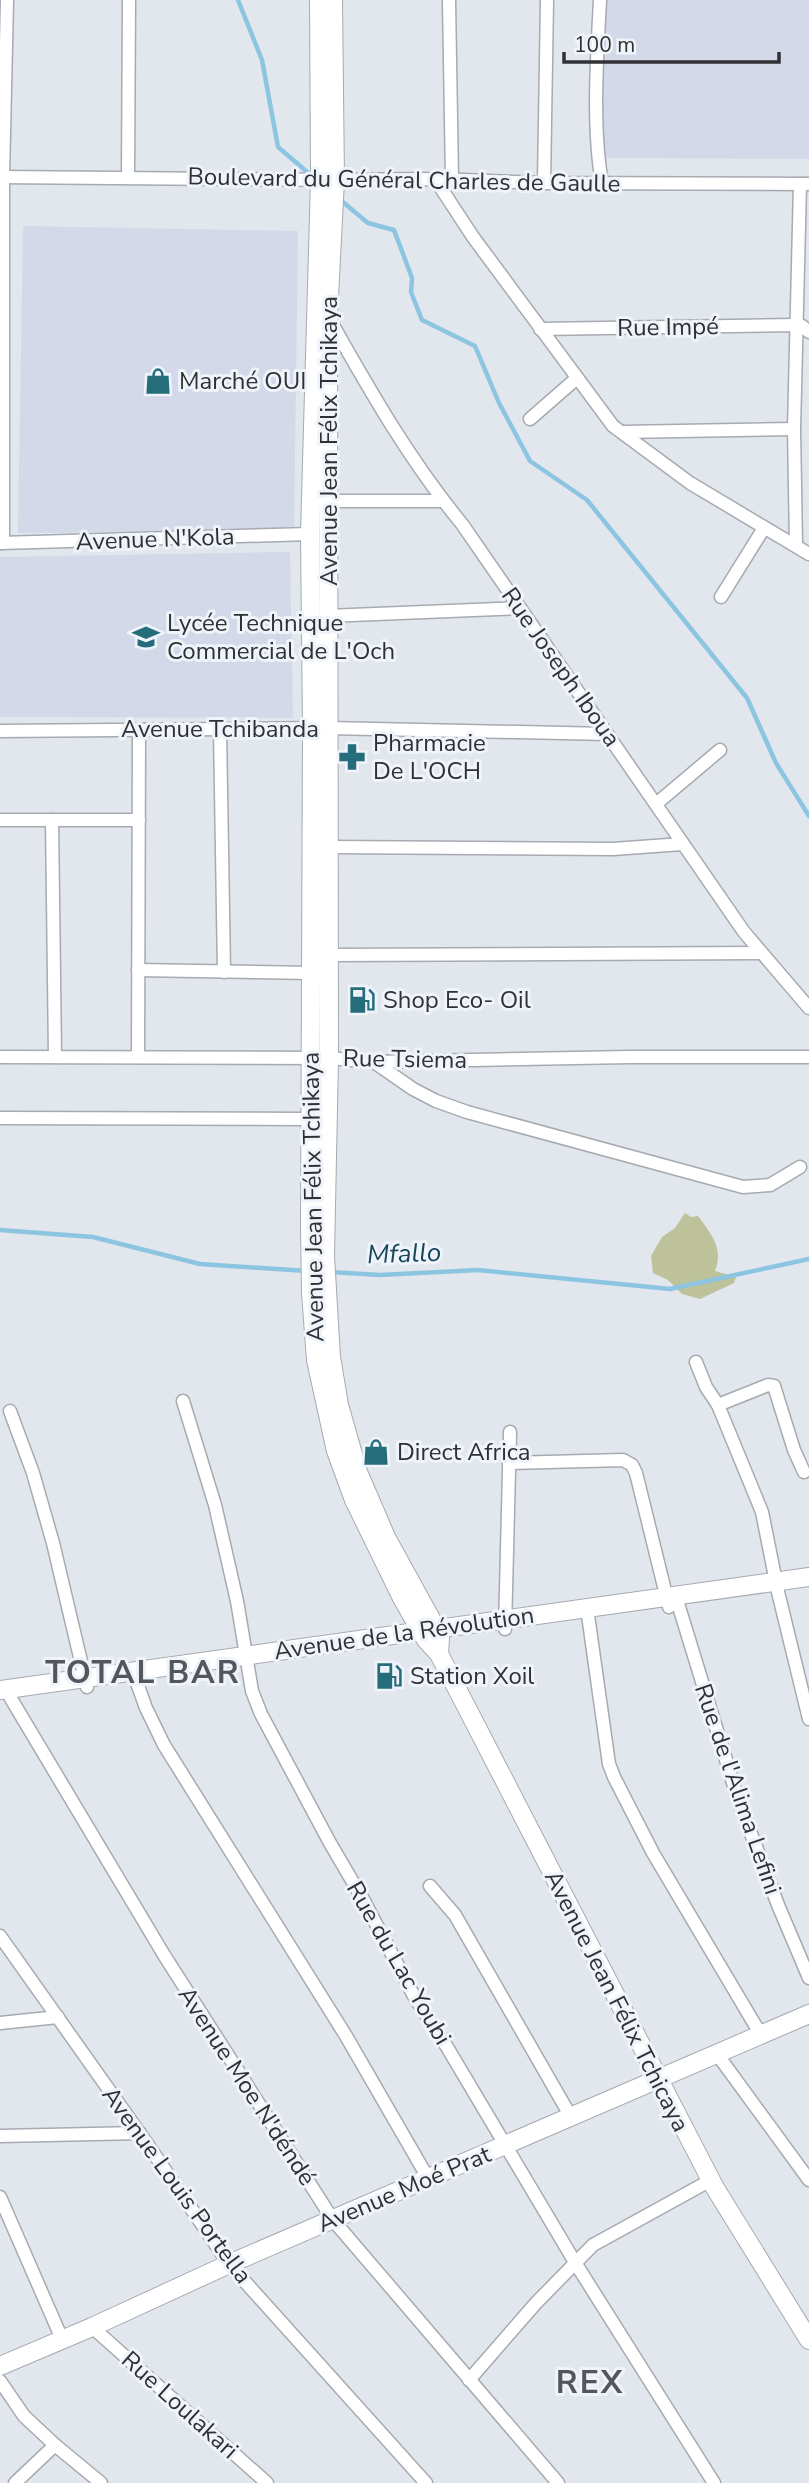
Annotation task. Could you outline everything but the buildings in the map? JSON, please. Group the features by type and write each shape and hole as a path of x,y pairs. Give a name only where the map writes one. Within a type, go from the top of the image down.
{"street":[{"path":"1,543 1,177 7,0"},
{"path":"128,177 129,0"},
{"name":"Avenue Jean Félix Tchikaya","path":"319,0 328,180 328,317 320,500 310,534 329,847 329,955 320,1058 310,1119 311,1293 318,1371 336,1451 349,1488 402,1598 432,1638"},
{"name":"Avenue Jean Félix Tchikaya","path":"333,0 320,500 327,616 311,973 320,1058 325,1256 331,1357 339,1405 354,1461 386,1537 422,1603 432,1638"},
{"path":"449,0 452,179"},
{"path":"544,183 547,0"},
{"path":"600,0 598,159 602,183"},
{"name":"Boulevard du Général Charles de Gaulle","path":"1,177 328,180 435,178 544,183 805,184"},
{"path":"435,178 473,237 606,418 690,483 809,554"},
{"path":"796,545 796,325 805,184"},
{"name":"Rue Joseph Iboua","path":"328,317 381,409 443,501 462,524 744,932 809,1008"},
{"path":"796,325 809,332"},
{"name":"Rue Impé","path":"540,329 796,325"},
{"path":"530,419 577,378"},
{"path":"622,432 794,429"},
{"path":"320,500 443,501"},
{"path":"721,597 764,528"},
{"name":"Avenue N'Kola","path":"1,543 310,534"},
{"path":"327,616 520,608"},
{"path":"220,729 224,972"},
{"name":"Avenue Tchibanda","path":"0,731 320,729 607,734"},
{"path":"138,1057 139,730"},
{"path":"656,804 720,750"},
{"path":"0,820 139,820"},
{"path":"52,820 55,1056"},
{"path":"329,847 613,849 682,844"},
{"path":"329,955 761,953"},
{"path":"138,971 311,973"},
{"name":"Rue Tsiema","path":"0,1057 320,1058 373,1062 809,1057"},
{"path":"373,1062 436,1101 467,1112 743,1186 770,1185 800,1167"},
{"path":"0,1118 310,1119"},
{"path":"696,1362 706,1387 718,1405 762,1512 809,1719"},
{"path":"718,1405 768,1385 775,1386 794,1450 804,1472"},
{"name":"Rue du Lac Youbi","path":"183,1401 218,1516 237,1601 251,1691 261,1714 415,1998 576,2264 714,2483"},
{"path":"10,1412 33,1473 87,1682"},
{"path":"505,1624 510,1432"},
{"name":"Rue de l'Alima Lefini","path":"509,1463 623,1460 632,1465 672,1602 738,1799 809,1978"},
{"name":"Avenue de la Révolution","path":"5,1694 246,1660 432,1638 505,1624 777,1587 809,1577"},
{"name":"Avenue de la Révolution","path":"777,1587 809,1588"},
{"path":"387,1636 398,1621 402,1598"},
{"path":"422,1603 470,1624"},
{"path":"588,1614 614,1777 653,1853 761,2035"},
{"name":"Avenue de la Révolution","path":"246,1660 387,1636 432,1638 470,1624 505,1624"},
{"name":"Avenue Jean Félix Tchicaya","path":"432,1638 657,2080 711,2180 809,2340"},
{"path":"134,1676 155,1728 192,1792 346,2036 428,2178"},
{"name":"Avenue Moe N'déndé","path":"5,1694 164,1955 332,2220 558,2483"},
{"path":"430,1886 455,1915 571,2117"},
{"name":"Avenue Louis Portella","path":"0,1936 229,2264 426,2483"},
{"path":"0,2023 58,2017"},
{"name":"Avenue Moé Prat","path":"0,2365 428,2178 761,2035 807,2018"},
{"path":"717,2054 809,2180"},
{"path":"0,2136 140,2133"},
{"path":"469,2380 528,2312 593,2245 711,2180"},
{"path":"0,2197 62,2339"},
{"name":"Rue Loulakari","path":"92,2327 267,2483"},
{"path":"0,2381 24,2416 101,2483"},
{"path":"15,2483 55,2445"}],"shaded area":[{"path":"604,0 809,0 809,159 599,158"},
{"name":"Marché OUI","path":"23,226 298,231 294,531 18,533"},
{"name":"Lycée Technique Commercial de L'Och","path":"290,552 293,718 0,717 0,557"}],"green space":[{"path":"685,1213 691,1217 698,1216 711,1235 718,1255 715,1271 736,1277 734,1283 700,1299 682,1294 668,1280 653,1273 651,1256 662,1237 675,1228"}],"waterway":[{"path":"238,0 262,60 278,147 313,177"},
{"path":"338,198 368,223 394,230 412,278 411,292 422,320 475,346 499,403 530,461 587,500 747,698 776,763 809,816"},
{"name":"Mfallo","path":"0,1230 93,1237 200,1264 307,1271"},
{"name":"Mfallo","path":"330,1272 380,1275 478,1270 670,1289 809,1259"}],"place":[{"name":"Marché OUI","path":"158,381"},
{"name":"Lycée Technique Commercial de L'Och","path":"146,637"},
{"name":"Pharmacie De L'OCH","path":"352,757"},
{"name":"Shop Eco- Oil","path":"362,1000"},
{"name":"Direct Africa","path":"376,1452"},
{"name":"Station Xoil","path":"389,1676"}],"district":[{"name":"TOTAL BAR","path":"143,1672"},
{"name":"REX","path":"590,2382"}]}
